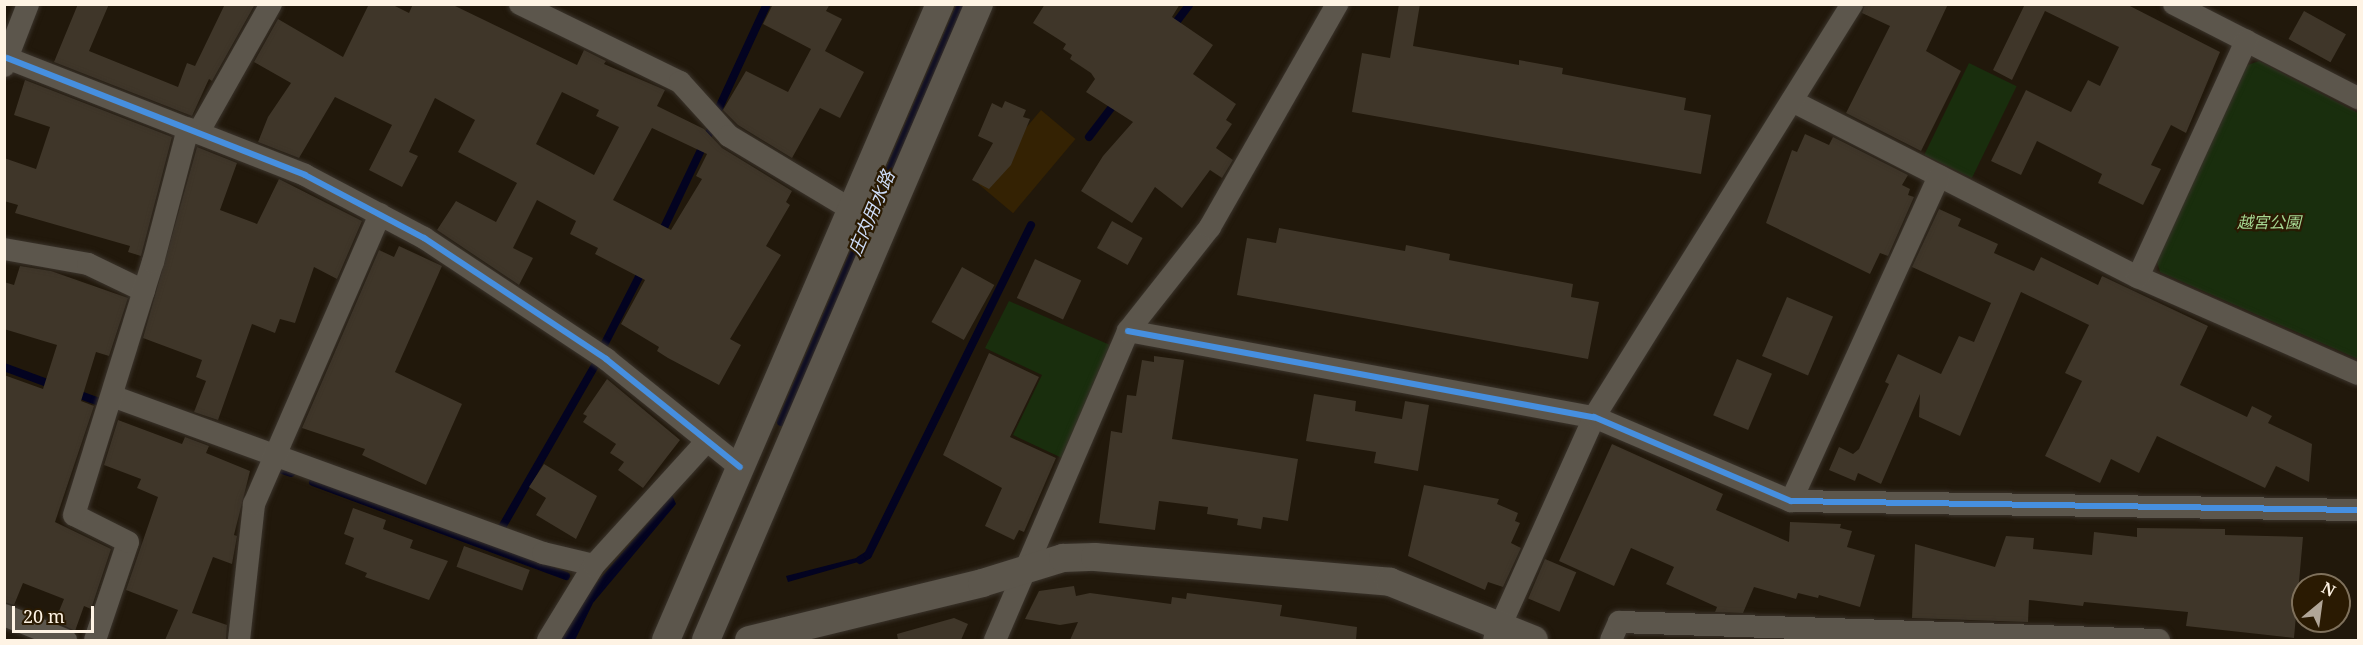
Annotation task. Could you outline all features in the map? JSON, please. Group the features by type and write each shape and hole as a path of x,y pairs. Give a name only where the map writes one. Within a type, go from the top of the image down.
{"street":[{"path":"28,4 6,62 305,175 424,238 606,359 740,467"},
{"path":"95,640 128,542 74,514 193,131 271,4"},
{"path":"520,4 680,82 729,136 852,210"},
{"path":"666,640 940,4"},
{"path":"706,640 980,4"},
{"path":"995,640 1128,331 1210,227 1337,4"},
{"path":"1497,634 1594,417 1852,4"},
{"path":"2174,4 2358,98"},
{"path":"2138,277 2246,41"},
{"path":"1792,101 2138,277 2358,374"},
{"path":"1791,501 1939,176"},
{"path":"239,640 243,628 254,504 380,214"},
{"path":"4,249 88,264 144,291"},
{"path":"1128,331 1594,417 1791,501 2358,510"},
{"path":"112,396 543,553 594,565"},
{"path":"548,640 594,565 707,441"},
{"path":"749,640 982,583 1063,558 1095,557 1390,582 1497,634 1534,640"},
{"path":"4,615 66,640"},
{"path":"1611,640 1619,622 2159,640"}],"shaded area":[{"path":"1041,110 1075,139 1013,213 979,184"}],"green space":[{"name":"越宮公園","path":"2259,61 2358,113 2358,359 2160,272 2156,258 2242,67"},
{"path":"1969,63 2017,86 1972,178 1924,155"},
{"path":"1009,301 1110,345 1062,458 1013,435 1042,375 985,348"}],"water":[{"path":"672,495 676,504 593,603 575,640 561,640 587,594"},
{"path":"868,555 865,560 788,582 786,576"}],"building":[{"path":"78,4 109,4 89,51 178,87 187,63 195,66 225,4 254,6 212,81 209,79 192,116 54,62"},
{"path":"369,4 391,4 409,13 413,4 451,4 577,65 584,50 606,61 604,64 665,90 657,106 704,129 722,148 792,191 786,202 790,205 766,246 781,255 730,339 741,345 719,385 668,358 657,351 659,347 621,324 645,280 595,254 598,248 570,234 576,221 537,200 513,248 533,258 519,285 437,230 456,201 496,222 517,183 458,152 475,120 435,98 409,152 418,156 402,187 369,170 392,125 335,97 299,158 258,142 268,117 291,83 254,62 278,19 343,57","holes":["562,92 599,110 596,116 619,127 594,175 536,144","652,128 707,154 696,176 702,179 671,230 613,200"]},
{"path":"773,4 830,4 826,11 842,19 825,51 864,72 840,118 820,108 792,158 738,125 723,110 746,71 788,92 811,49 763,24"},
{"path":"1045,4 1180,4 1172,17 1213,45 1193,74 1236,104 1226,120 1232,124 1216,148 1233,160 1222,178 1210,170 1182,208 1155,187 1132,223 1081,191 1103,156 1133,122 1086,92 1095,79 1091,73 1070,59 1072,55 1063,49 1066,44 1033,23"},
{"path":"1399,4 1420,4 1413,46 1519,65 1519,60 1563,68 1562,74 1686,98 1684,110 1711,115 1701,174 1352,112 1362,53 1390,58"},
{"path":"1865,4 1948,4 1926,51 1961,71 1921,151 1846,113 1890,26 1862,13"},
{"path":"2025,4 2126,4 2220,52 2186,133 2171,125 2151,165 2161,169 2143,205 2098,183 2102,174 2037,141 2021,175 1991,161 2026,90 2071,112 2088,80 2100,86 2119,47 2045,11 2012,80 1993,70"},
{"path":"2304,11 2346,34 2330,62 2288,39"},
{"path":"25,80 172,137 141,256 128,252 130,246 15,213 18,205 4,201 4,158 36,169 50,127 14,115"},
{"path":"1005,101 1026,110 1023,117 1030,119 1011,165 989,189 972,180 993,143 978,136 992,103 1002,108"},
{"path":"1805,134 1829,145 1833,137 1908,175 1902,185 1910,189 1908,195 1914,197 1888,256 1880,253 1870,274 1766,223 1792,150 1797,152"},
{"path":"197,147 237,163 220,210 257,224 279,179 362,221 337,279 314,267 295,323 280,319 275,333 252,324 218,420 194,412 206,381 196,377 202,360 143,338"},
{"path":"1939,209 1961,219 1958,226 1998,244 1994,253 2034,271 2041,257 2098,285 2102,276 2208,326 2180,385 2247,417 2252,406 2272,416 2268,423 2312,444 2309,482 2276,466 2265,488 2157,436 2139,473 2111,459 2100,483 2045,456 2082,381 2065,373 2089,325 2021,292 1960,436 1919,417 1920,394 1881,484 1858,473 1855,481 1829,470 1839,447 1853,454 1859,449 1889,384 1885,382 1898,354 1941,374 1959,336 1974,342 1991,303 1912,267"},
{"path":"1112,221 1143,238 1128,265 1097,248"},
{"path":"1279,228 1405,251 1406,245 1450,254 1449,260 1573,284 1571,297 1599,302 1588,359 1237,295 1247,238 1276,243"},
{"path":"399,246 442,266 395,372 462,404 426,485 362,455 365,449 302,428 379,250 394,257"},
{"path":"1035,259 1081,281 1063,320 1017,298"},
{"path":"20,266 51,271 128,298 109,356 96,352 81,401 94,406 55,522 111,549 91,609 84,606 75,631 55,621 64,599 23,583 14,605 4,602 4,375 43,389 57,345 4,329 4,282 14,285"},
{"path":"962,267 994,285 964,340 931,322"},
{"path":"1787,297 1833,317 1808,375 1762,356"},
{"path":"989,353 1039,377 1010,437 1056,458 1024,532 1019,530 1014,540 985,526 1002,488 943,455"},
{"path":"1154,356 1184,360 1172,439 1298,459 1288,521 1263,517 1261,529 1237,525 1238,519 1207,514 1208,507 1159,501 1155,530 1099,523 1111,431 1122,433 1127,395 1136,396 1142,360 1154,362"},
{"path":"1737,359 1772,374 1748,430 1713,415"},
{"path":"607,379 680,440 643,488 618,470 624,462 610,453 616,444 583,422 587,416 583,414"},
{"path":"1314,394 1356,401 1355,411 1402,419 1405,401 1429,405 1418,471 1374,463 1376,452 1306,441"},
{"path":"118,420 182,444 185,437 209,446 206,453 250,471 234,535 237,536 232,564 213,557 192,613 227,625 226,640 165,640 178,610 126,590 158,497 137,488 141,479 104,465"},
{"path":"1612,444 1723,494 1716,510 1789,542 1790,522 1841,524 1840,528 1852,531 1847,547 1875,555 1860,607 1819,595 1818,598 1798,593 1796,599 1754,587 1743,613 1715,612 1717,607 1666,584 1674,567 1631,548 1614,586 1559,561"},
{"path":"544,464 597,496 576,539 536,515 546,498 529,487"},
{"path":"1424,485 1499,499 1497,504 1518,513 1515,521 1520,523 1511,543 1521,548 1503,587 1488,582 1485,590 1408,556"},
{"path":"353,508 386,520 383,529 413,540 410,548 448,561 429,600 365,577 367,573 345,564 354,538 344,534"},
{"path":"2137,528 2225,529 2225,535 2303,537 2300,573 2291,573 2291,633 2294,633 2294,638 2186,626 2188,612 2084,602 2083,606 2029,600 2028,622 1912,618 1915,544 1995,567 2006,536 2034,538 2033,549 2092,555 2094,532 2137,537"},
{"path":"464,546 530,570 522,591 456,567"},
{"path":"1545,559 1576,572 1559,612 1528,599"},
{"path":"1074,586 1076,596 1090,593 1171,604 1172,597 1186,599 1187,593 1282,605 1280,616 1357,627 1356,640 1070,640 1078,622 1060,625 1025,619 1039,591"},
{"path":"954,618 968,624 961,640 898,640 897,634"}],"waterway":[{"path":"718,110 767,4"},
{"name":"庄内用水路","path":"781,422 961,4"},
{"path":"1171,29 1189,5"},
{"path":"1089,137 1118,99"},
{"path":"660,236 710,131"},
{"path":"860,560 868,555 1031,225"},
{"path":"604,345 643,269"},
{"path":"501,529 596,364"},
{"path":"4,367 55,386"},
{"path":"72,392 99,402"},
{"path":"276,468 291,473"},
{"path":"313,482 566,576"}],"cycle path":[{"path":"7,58 305,175 424,238 606,359 740,467"},
{"path":"1128,331 1594,417 1791,501 2358,510"}]}
